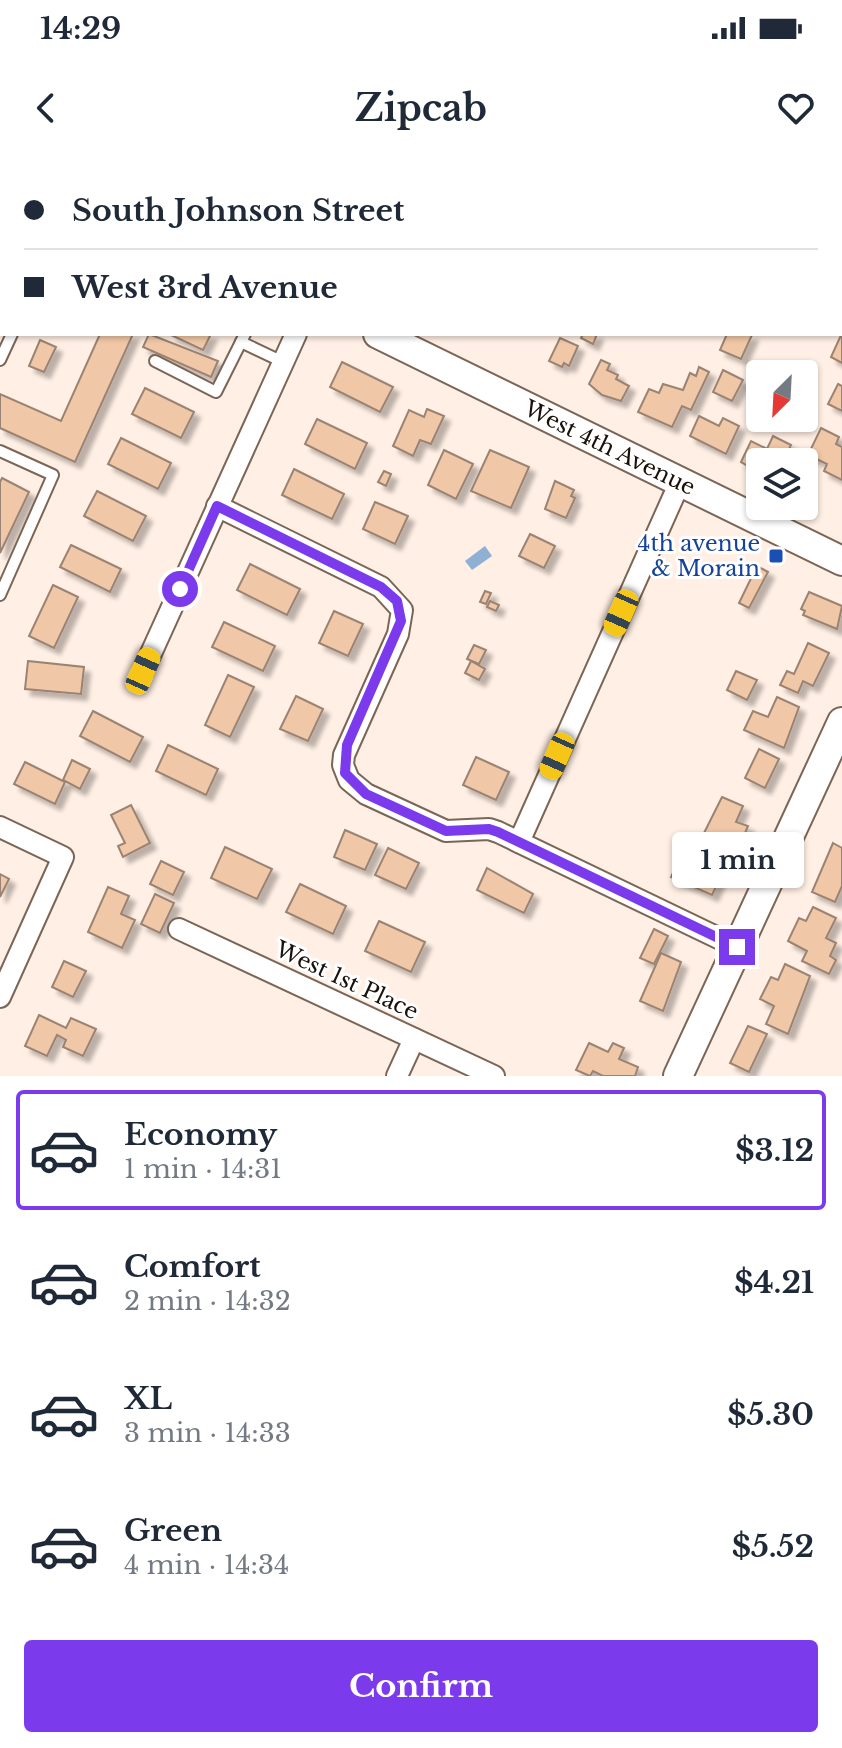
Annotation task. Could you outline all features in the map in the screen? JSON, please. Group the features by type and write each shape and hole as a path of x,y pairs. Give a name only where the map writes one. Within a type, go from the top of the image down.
{"street":[{"path":"143,671 295,336"},
{"name":"West 4th Avenue","path":"382,336 842,561"},
{"path":"519,842 680,482"},
{"path":"217,506 374,583 397,601 402,610 398,634 347,745 343,765 349,780 366,794 439,829 452,832 489,829 737,947"},
{"path":"678,1076 842,722"},
{"path":"0,827 63,857 0,997"},
{"name":"West 1st Place","path":"179,929 494,1076"},
{"path":"397,1076 414,1039"}],"lane":[{"path":"0,360 11,336"},
{"path":"155,361 216,392 243,338 283,362"},
{"path":"0,451 53,475 0,595"}],"water":[{"path":"485,546 492,556 472,570 465,561"}],"building":[{"path":"99,336 132,336 75,462 0,428 0,394 61,421"},
{"path":"148,336 154,336 218,361 211,377 143,347"},
{"path":"173,336 210,336 203,350"},
{"path":"582,336 596,336 593,344"},
{"path":"726,336 752,336 741,359 720,350"},
{"path":"841,336 842,336 842,363 831,357"},
{"path":"560,338 578,346 569,366 564,363 562,367 549,361"},
{"path":"40,340 56,347 44,372 29,366"},
{"path":"601,360 610,364 607,370 618,375 616,379 629,386 621,401 602,395 589,384"},
{"path":"342,362 393,387 380,412 330,387"},
{"path":"699,367 709,372 691,410 682,406 672,427 638,412 649,389 659,393 663,384 683,390 690,373 696,376"},
{"path":"723,370 743,380 732,401 713,392"},
{"path":"838,384 842,386 842,411 828,404"},
{"path":"145,388 194,412 181,438 132,414"},
{"path":"427,409 444,416 431,444 420,440 413,456 393,446 409,410 424,417"},
{"path":"699,416 719,426 723,418 739,426 726,454 690,436"},
{"path":"317,419 367,443 355,469 305,444"},
{"path":"821,428 839,437 836,444 842,447 842,480 824,471 827,464 818,460 818,448 811,448"},
{"path":"773,436 791,445 790,448 767,448"},
{"path":"121,438 171,463 158,489 108,464"},
{"path":"751,441 765,448 748,448"},
{"path":"444,450 473,464 456,499 428,485"},
{"path":"490,450 529,467 511,508 471,491"},
{"path":"294,469 344,494 332,519 282,495"},
{"path":"384,471 391,474 386,486 378,482"},
{"path":"2,478 29,492 0,553 0,482"},
{"path":"555,481 574,490 571,496 575,498 566,518 545,509"},
{"path":"97,491 146,516 133,541 84,516"},
{"path":"375,502 408,516 395,544 363,529"},
{"path":"530,534 555,546 544,568 519,556"},
{"path":"71,545 121,569 110,592 60,567"},
{"path":"250,564 300,589 287,615 237,590"},
{"path":"757,566 768,572 749,608 739,603"},
{"path":"53,585 78,597 54,648 29,636"},
{"path":"485,591 491,593 486,604 480,602"},
{"path":"809,592 842,606 837,629 803,615 805,611 801,609"},
{"path":"490,601 499,605 496,611 487,607"},
{"path":"334,611 363,624 348,656 319,643"},
{"path":"224,622 275,646 263,671 212,647"},
{"path":"808,643 829,653 813,686 803,681 798,693 780,685 787,671 794,674"},
{"path":"474,645 486,650 479,664 467,659"},
{"path":"28,661 84,667 81,694 25,689"},
{"path":"471,661 485,669 479,680 465,673"},
{"path":"736,671 757,680 747,700 727,690"},
{"path":"228,675 254,687 230,737 205,725"},
{"path":"296,696 323,709 308,741 280,729"},
{"path":"777,697 799,707 784,748 744,730 753,711 768,717"},
{"path":"93,711 143,737 130,762 80,736"},
{"path":"168,745 218,769 206,795 156,771"},
{"path":"759,749 779,759 765,788 745,778"},
{"path":"476,757 509,772 496,800 463,785"},
{"path":"72,760 90,769 80,789 63,780"},
{"path":"25,762 65,782 55,804 14,784"},
{"path":"722,797 743,806 736,822 748,826 736,854 701,839"},
{"path":"131,805 150,843 123,857 118,846 125,843 111,815"},
{"path":"345,830 377,844 365,870 334,857"},
{"path":"833,843 842,848 842,886 835,902 812,892"},
{"path":"695,844 729,859 712,895 671,877 677,864 689,869"},
{"path":"225,847 272,869 257,899 211,878"},
{"path":"388,848 419,863 406,889 375,875"},
{"path":"161,861 184,872 173,895 150,884"},
{"path":"487,868 533,894 524,913 477,890"},
{"path":"0,874 9,879 0,897"},
{"path":"300,884 346,906 333,934 286,912"},
{"path":"108,887 129,896 121,914 135,920 122,948 88,932"},
{"path":"155,894 174,903 160,933 141,924"},
{"path":"813,907 836,918 826,938 836,943 830,956 836,960 829,974 802,961 807,951 788,941 799,918 806,921"},
{"path":"379,921 425,942 411,972 365,951"},
{"path":"654,929 668,936 654,964 640,958"},
{"path":"661,953 681,962 663,1011 640,1001"},
{"path":"64,961 86,971 73,997 52,987"},
{"path":"785,964 810,976 788,1034 766,1024 774,1006 760,999 771,977 778,980"},
{"path":"39,1015 66,1028 71,1018 96,1029 83,1056 63,1047 66,1040 57,1035 47,1056 25,1046"},
{"path":"748,1026 767,1034 749,1072 730,1063"},
{"path":"589,1043 608,1052 613,1043 624,1048 619,1059 638,1067 635,1076 603,1076 593,1071 590,1076 576,1070"}],"place":[{"name":"4th avenue & Morain","path":"776,556"}],"route":[{"path":"180,589 217,506 381,587 397,601 402,610 401,621 398,634 347,745 343,765 349,780 366,794 439,829 452,832 489,829 498,832 737,947"}]}
